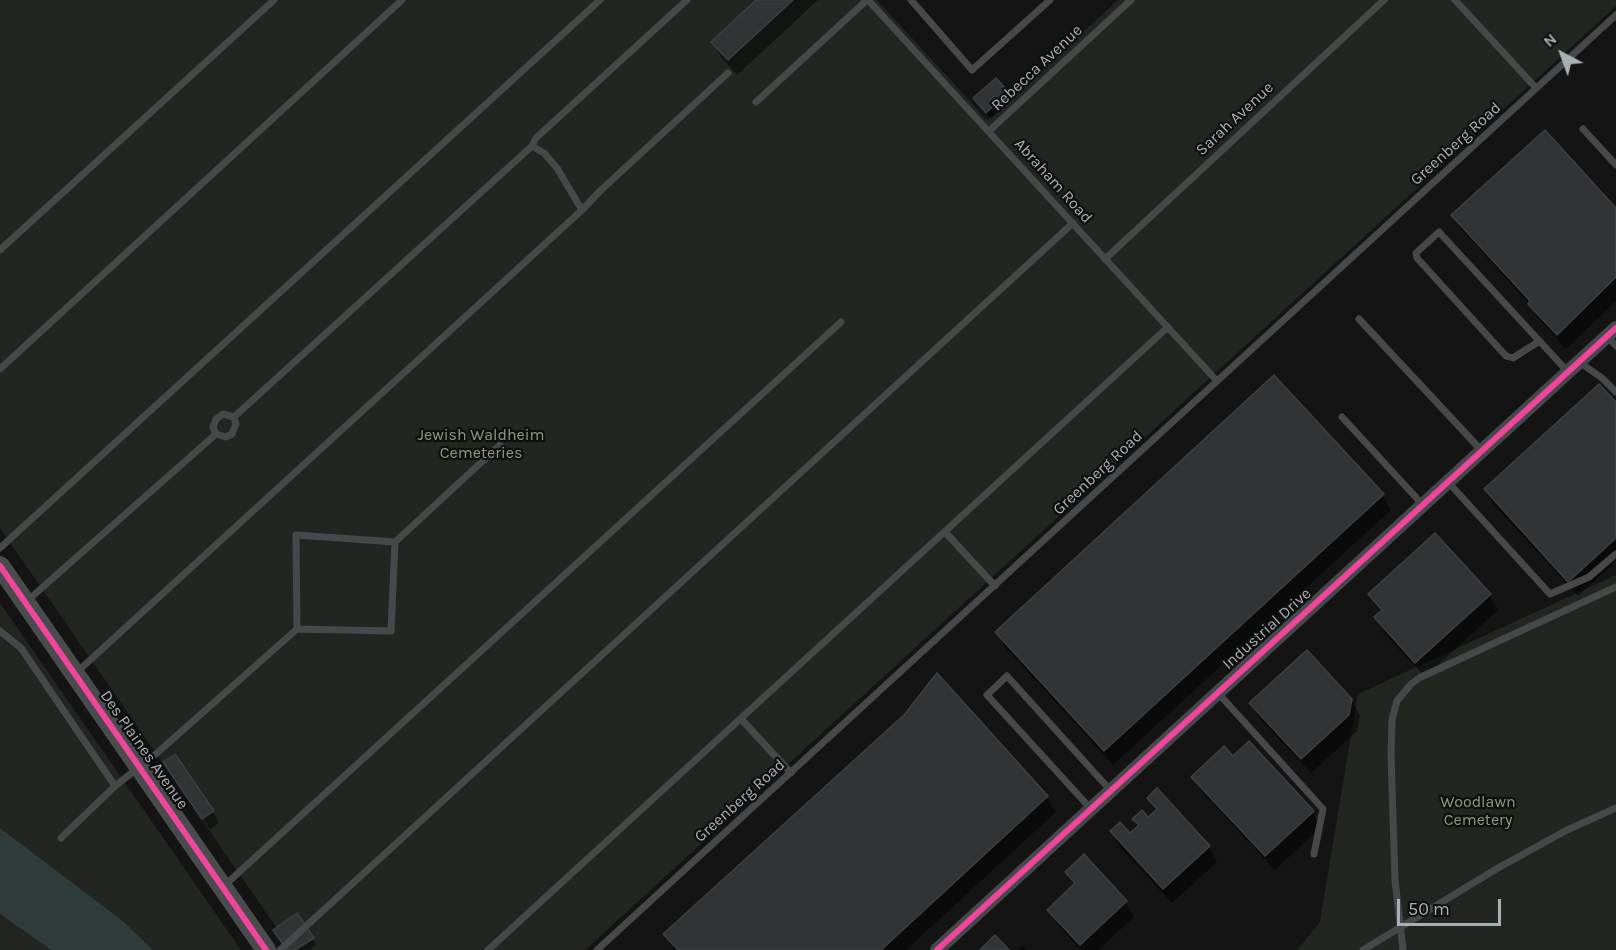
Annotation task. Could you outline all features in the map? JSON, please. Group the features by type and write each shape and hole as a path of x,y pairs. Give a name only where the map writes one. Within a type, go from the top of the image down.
{"main road":[{"name":"Des Plaines Avenue","path":"1,569 266,950"}],"street":[{"name":"Industrial Drive","path":"937,950 1579,362 1613,337"}],"lane":[{"path":"0,250 274,0"},
{"path":"0,369 402,0"},
{"path":"0,548 600,0"},
{"path":"234,417 532,146 536,138 687,0"},
{"path":"756,102 867,0"},
{"name":"Abraham Road","path":"867,0 989,130 1217,381"},
{"path":"912,0 972,70 1050,0"},
{"name":"Rebecca Avenue","path":"989,130 1131,0"},
{"name":"Sarah Avenue","path":"1105,259 1384,0"},
{"path":"1455,0 1536,88"},
{"name":"Greenberg Road","path":"597,950 1616,15"},
{"path":"75,674 582,210 728,73"},
{"path":"1583,129 1616,165"},
{"path":"532,146 544,153 557,168 582,210"},
{"path":"280,950 1073,223"},
{"path":"1538,342 1513,358 1506,356 1417,258 1416,253 1439,232 1568,372"},
{"path":"1359,319 1482,451"},
{"path":"223,887 841,322"},
{"path":"489,950 1168,327"},
{"path":"1579,362 1602,378 1616,392"},
{"path":"216,434 213,427 216,419 223,414 234,417"},
{"path":"216,434 226,437 232,434 236,424 234,417"},
{"path":"1342,417 1423,505"},
{"path":"26,603 216,434"},
{"path":"61,838 115,786 140,767 297,629 391,631 395,542 500,445"},
{"path":"1448,482 1550,594 1589,577 1616,554"},
{"path":"945,532 995,586"},
{"path":"297,629 296,535 395,542"},
{"path":"1403,950 1395,880 1391,754 1392,720 1397,701 1411,684 1421,677 1616,587"},
{"path":"0,631 21,648 115,786"},
{"path":"1092,809 987,695 1000,682 1007,676 1111,791"},
{"path":"1218,693 1323,809 1314,854"},
{"path":"741,718 791,773"},
{"path":"1363,950 1498,868 1567,830 1616,808"}],"green space":[{"name":"Jewish Waldheim Cemeteries","path":"0,0 877,0 987,120 1118,0 1616,0 1616,6 585,950 292,950 0,528"},
{"name":"Woodlawn Cemetery","path":"1616,575 1616,950 1297,950 1320,922 1358,694"},
{"path":"0,603 241,950 153,950 123,921 0,828"},
{"path":"0,914 51,950 0,950"}],"shaded area":[{"path":"0,828 123,921 153,950 51,950 0,914"}],"building":[{"path":"756,0 793,0 728,60 711,42"},
{"path":"996,78 1009,92 986,113 973,98"},
{"path":"1545,130 1616,208 1616,277 1557,335 1528,304 1530,301 1451,215"},
{"path":"1274,375 1384,494 1104,751 995,632"},
{"path":"1599,384 1616,402 1616,538 1568,582 1484,489"},
{"path":"1435,533 1491,594 1415,663 1374,617 1382,610 1368,594"},
{"path":"1307,650 1352,699 1349,715 1301,759 1249,703"},
{"path":"937,673 1048,796 881,950 678,950 663,934 904,715"},
{"path":"1249,741 1314,811 1265,856 1191,777 1224,746 1233,756"},
{"path":"175,754 214,811 202,819 163,762"},
{"path":"1157,788 1210,846 1163,889 1110,831 1120,822 1130,833 1139,825 1132,819 1142,810 1148,817 1157,809 1147,798"},
{"path":"1084,854 1127,901 1080,945 1047,910 1075,883 1065,872"},
{"path":"297,913 314,938 295,950 287,950 273,930"},
{"path":"995,935 1009,950 980,950"}],"cycle path":[{"path":"937,950 1616,328"},
{"path":"0,566 266,950"}]}
